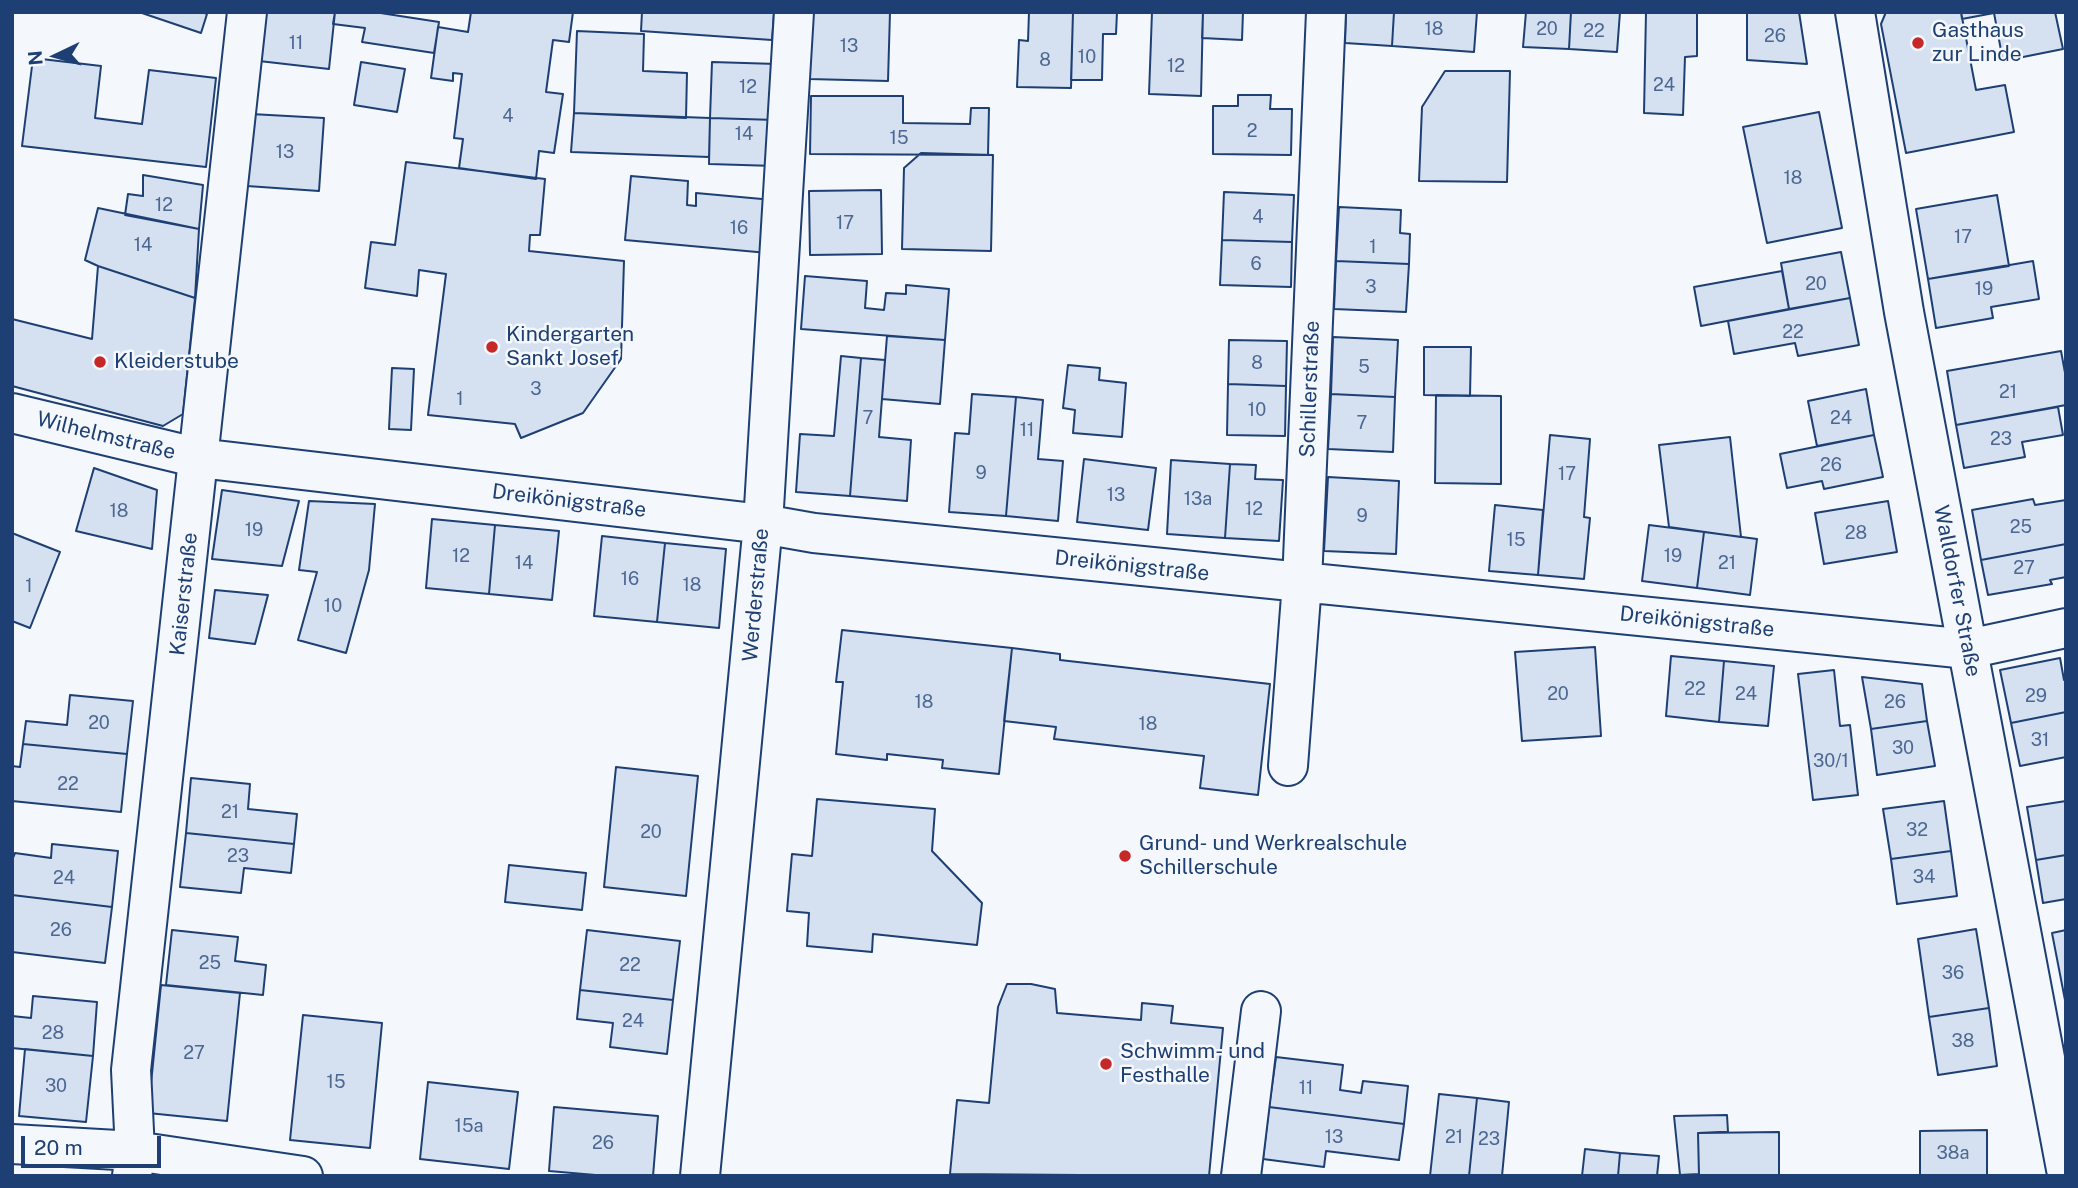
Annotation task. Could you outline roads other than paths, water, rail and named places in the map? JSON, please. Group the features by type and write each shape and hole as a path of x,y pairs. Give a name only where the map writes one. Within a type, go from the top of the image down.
{"street":[{"name":"Kaiserstraße","path":"134,1163 131,1070 247,12"},
{"name":"Werderstraße","path":"699,1176 763,524 794,12"},
{"name":"Schillerstraße","path":"1288,766 1302,583 1326,12"},
{"name":"Walldorfer Straße","path":"1855,12 1904,312 2066,1169"},
{"name":"Wilhelmstraße","path":"12,413 199,458"},
{"name":"Dreikönigstraße","path":"199,458 763,524 814,533 1968,649 2066,628"},
{"path":"1241,1176 1261,1011"},
{"path":"12,1144 134,1163 303,1176"}],"place":[{"name":"Gasthaus zur Linde","path":"1918,43"},
{"name":"Kindergarten Sankt Josef","path":"492,347"},
{"name":"Kleiderstube","path":"100,362"},
{"name":"Grund- und Werkrealschule Schillerschule","path":"1125,856"},
{"name":"Schwimm- und Festhalle","path":"1106,1064"}]}
